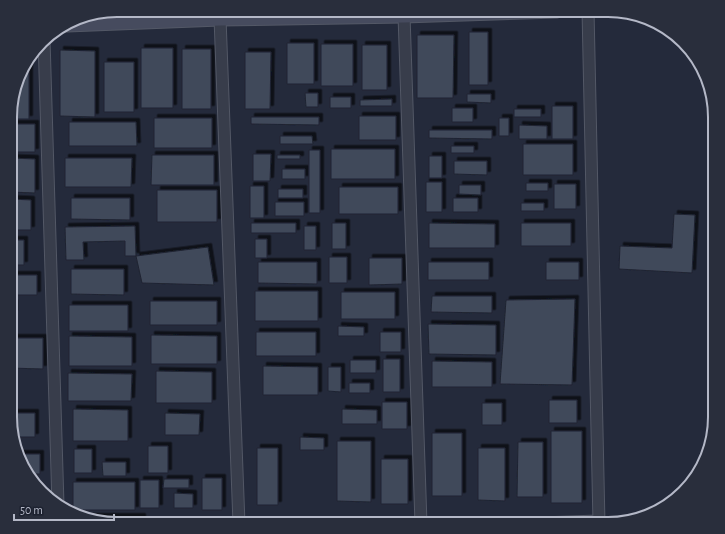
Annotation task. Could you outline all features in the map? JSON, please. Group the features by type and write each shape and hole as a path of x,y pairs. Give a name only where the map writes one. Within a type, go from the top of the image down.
{"street":[{"path":"110,17 257,17"},
{"path":"406,17 421,517"},
{"path":"588,17 598,517"},
{"path":"220,18 239,517"},
{"path":"44,49 58,497"}],"building":[{"path":"469,32 488,32 488,85 469,85"},
{"path":"417,35 454,35 453,98 417,98"},
{"path":"287,43 314,43 314,84 287,84"},
{"path":"321,44 353,44 353,86 321,86"},
{"path":"362,45 387,45 387,90 362,90"},
{"path":"141,48 173,48 173,108 141,108"},
{"path":"182,49 211,49 211,109 182,109"},
{"path":"60,50 95,51 95,117 60,116"},
{"path":"245,52 271,52 270,109 245,109"},
{"path":"104,62 134,62 134,112 104,112"},
{"path":"29,69 29,119 17,119 17,117 22,85"},
{"path":"305,93 318,93 318,107 306,107"},
{"path":"467,94 491,94 491,103 467,102"},
{"path":"330,97 351,97 351,108 330,108"},
{"path":"392,99 392,106 360,106 360,100"},
{"path":"552,106 573,106 573,139 552,139"},
{"path":"452,108 473,108 473,122 452,122"},
{"path":"514,109 541,109 541,117 514,117"},
{"path":"359,116 396,116 396,140 359,140"},
{"path":"251,117 319,117 319,125 251,124"},
{"path":"154,118 212,118 212,148 154,148"},
{"path":"499,118 509,118 509,136 499,136"},
{"path":"69,122 136,122 137,146 69,146"},
{"path":"17,124 35,124 35,152 17,152"},
{"path":"519,125 547,126 547,139 519,139"},
{"path":"429,130 492,130 492,139 429,138"},
{"path":"280,136 312,136 313,144 280,144"},
{"path":"523,144 573,144 573,175 523,175"},
{"path":"451,146 474,146 474,153 451,153"},
{"path":"331,149 395,149 395,179 331,179"},
{"path":"309,150 320,150 320,213 309,213"},
{"path":"253,154 271,154 270,181 253,181"},
{"path":"152,155 214,155 214,185 151,185"},
{"path":"277,155 300,155 300,159 277,159"},
{"path":"429,156 442,156 442,178 429,178"},
{"path":"17,158 35,159 35,193 17,192"},
{"path":"65,158 132,158 131,187 65,187"},
{"path":"454,161 487,161 487,175 454,174"},
{"path":"282,169 305,169 305,179 282,179"},
{"path":"426,182 442,182 442,212 426,212"},
{"path":"526,183 548,183 548,191 526,191"},
{"path":"554,184 576,184 576,209 554,209"},
{"path":"459,185 481,185 481,195 459,194"},
{"path":"250,186 264,186 264,218 250,218"},
{"path":"339,187 398,187 398,214 339,214"},
{"path":"278,189 303,189 303,198 278,198"},
{"path":"157,190 217,190 217,222 157,222"},
{"path":"71,198 130,198 130,220 71,219"},
{"path":"453,198 478,198 478,212 453,212"},
{"path":"17,199 31,200 31,230 17,230"},
{"path":"275,202 304,202 304,216 275,216"},
{"path":"521,203 544,203 544,211 521,211"},
{"path":"674,214 695,215 692,273 619,269 620,246 672,248"},
{"path":"251,223 296,223 296,233 251,233"},
{"path":"332,223 346,223 346,249 332,249"},
{"path":"429,223 495,224 495,248 429,248"},
{"path":"521,223 571,223 571,246 521,246"},
{"path":"135,226 136,256 125,256 125,241 83,242 84,260 66,260 65,227"},
{"path":"304,226 316,226 316,250 304,250"},
{"path":"255,239 267,239 267,258 255,258"},
{"path":"17,240 24,240 24,265 17,265"},
{"path":"208,247 214,285 142,283 136,256"},
{"path":"329,257 347,257 347,283 329,283"},
{"path":"369,258 402,258 402,284 369,285"},
{"path":"258,262 317,262 317,284 258,283"},
{"path":"428,262 489,262 489,280 428,280"},
{"path":"546,262 579,262 579,280 546,280"},
{"path":"71,269 124,269 124,295 71,294"},
{"path":"17,275 37,275 37,295 17,295"},
{"path":"255,291 318,291 318,321 255,321"},
{"path":"341,292 395,292 395,319 341,319"},
{"path":"432,296 492,296 492,313 431,312"},
{"path":"575,299 572,385 500,384 506,300"},
{"path":"150,301 217,301 217,325 150,325"},
{"path":"69,305 128,305 128,331 69,331"},
{"path":"428,324 496,325 496,355 429,354"},
{"path":"338,326 364,327 364,336 338,336"},
{"path":"256,332 316,332 316,356 256,356"},
{"path":"380,332 401,332 401,352 380,352"},
{"path":"151,335 217,336 217,364 151,364"},
{"path":"69,336 132,337 132,366 69,366"},
{"path":"17,338 43,338 43,369 17,368"},
{"path":"383,359 400,359 400,392 383,392"},
{"path":"350,360 376,360 376,373 350,373"},
{"path":"432,361 492,362 492,387 432,387"},
{"path":"263,366 318,367 318,395 263,395"},
{"path":"328,367 341,367 341,392 328,391"},
{"path":"156,371 212,372 212,403 156,403"},
{"path":"68,373 132,374 131,401 68,401"},
{"path":"349,383 370,383 370,393 349,393"},
{"path":"549,400 577,400 577,423 549,423"},
{"path":"382,402 407,402 407,429 382,429"},
{"path":"482,403 502,403 502,425 482,425"},
{"path":"73,409 128,410 128,441 73,441"},
{"path":"342,409 377,410 377,424 342,424"},
{"path":"17,413 35,413 35,437 19,437"},
{"path":"165,413 200,414 199,435 165,435"},
{"path":"551,431 582,431 582,503 551,503"},
{"path":"432,433 462,433 462,496 432,496"},
{"path":"300,437 324,438 324,450 300,450"},
{"path":"337,441 371,441 371,502 337,501"},
{"path":"518,442 543,442 543,497 517,497"},
{"path":"148,446 168,446 168,473 148,473"},
{"path":"257,448 278,448 278,505 257,505"},
{"path":"478,448 505,448 505,501 478,500"},
{"path":"74,449 92,449 92,473 74,473"},
{"path":"25,454 40,454 40,474 35,474 30,467"},
{"path":"381,459 408,459 408,504 381,504"},
{"path":"102,462 126,462 126,476 103,476"},
{"path":"202,478 222,478 222,510 202,510"},
{"path":"164,479 189,479 189,488 163,488"},
{"path":"140,480 159,480 159,508 140,508"},
{"path":"73,482 135,482 135,510 80,510 73,507"},
{"path":"174,493 193,494 193,508 174,508"}]}
